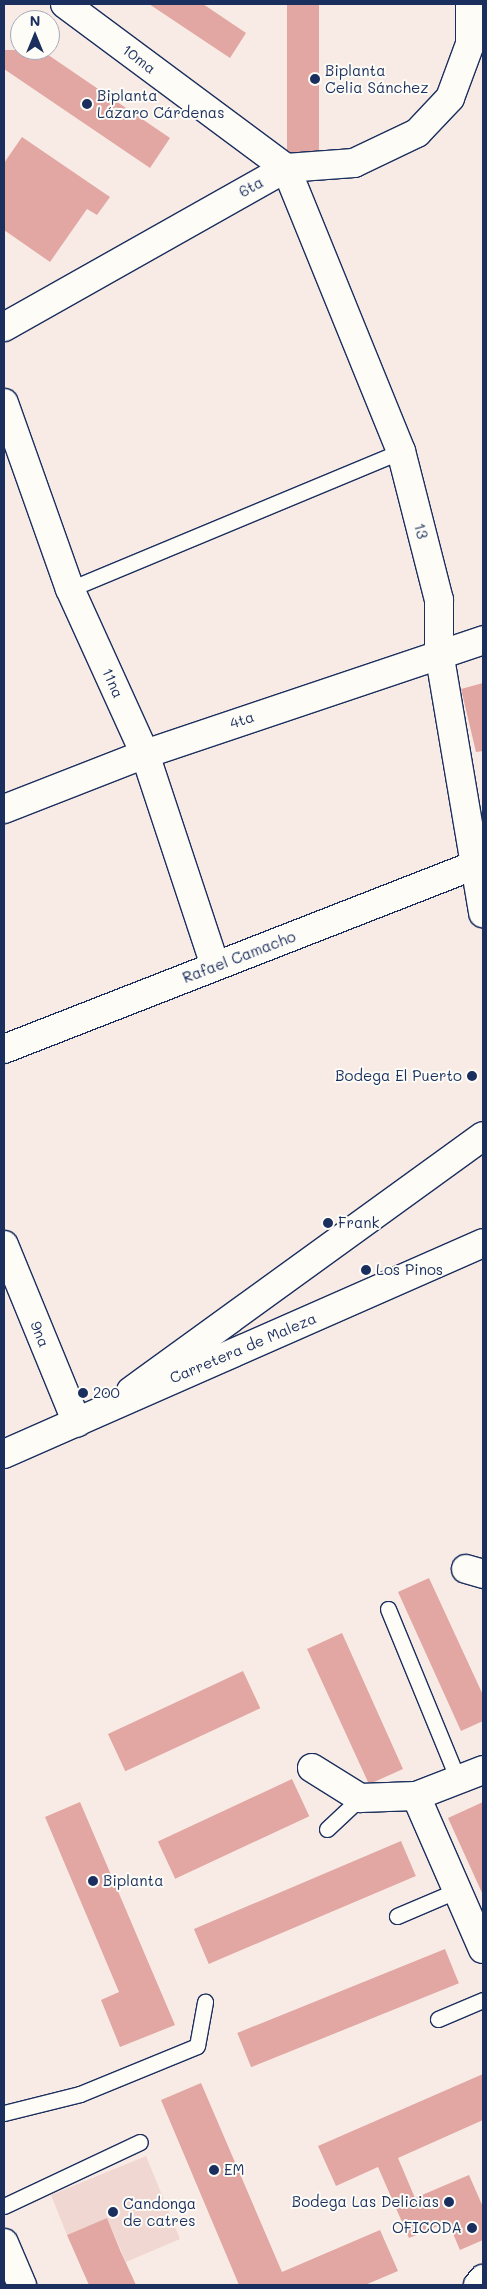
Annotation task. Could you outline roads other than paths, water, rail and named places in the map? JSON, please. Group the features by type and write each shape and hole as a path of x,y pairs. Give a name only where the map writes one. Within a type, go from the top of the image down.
{"street":[{"name":"10ma","path":"66,4 286,168"},
{"path":"470,4 477,47"},
{"name":"6ta","path":"4,327 286,168 354,163 417,133 450,98 477,47"},
{"name":"13","path":"286,168 401,451 439,600 439,652 483,912"},
{"name":"11na","path":"4,403 70,589 145,754 215,966"},
{"name":"4ta","path":"4,809 145,754 439,652 483,640"},
{"name":"Rafael Camacho","path":"4,1048 475,865"},
{"path":"112,1405 483,1136"},
{"name":"Carretera de Maleza","path":"4,1454 483,1243"},
{"name":"9na","path":"4,1245 77,1423"},
{"path":"312,1768 360,1798 416,1796 483,1770"},
{"path":"416,1796 483,1949"},
{"path":"4,2243 22,2285"},
{"path":"478,2285 483,2279"}],"lane":[{"path":"70,589 401,451"},
{"path":"388,1609 458,1780"},
{"path":"327,1829 360,1798"},
{"path":"397,1916 458,1890"},
{"path":"438,2019 483,2000"},
{"path":"4,2113 80,2094 197,2046 205,2002"},
{"path":"4,2206 140,2142"}],"place":[{"name":"Biplanta Celia Sánchez","path":"315,79"},
{"name":"Biplanta Lázaro Cárdenas","path":"87,104"},
{"name":"Bodega El Puerto","path":"472,1076"},
{"name":"Frank","path":"328,1223"},
{"name":"Los Pinos","path":"366,1270"},
{"name":"200","path":"83,1393"},
{"name":"Biplanta","path":"93,1881"},
{"name":"EM","path":"214,2170"},
{"name":"Bodega Las Delicias","path":"449,2202"},
{"name":"Candonga de catres","path":"113,2212"},
{"name":"OFICODA","path":"472,2228"}]}
